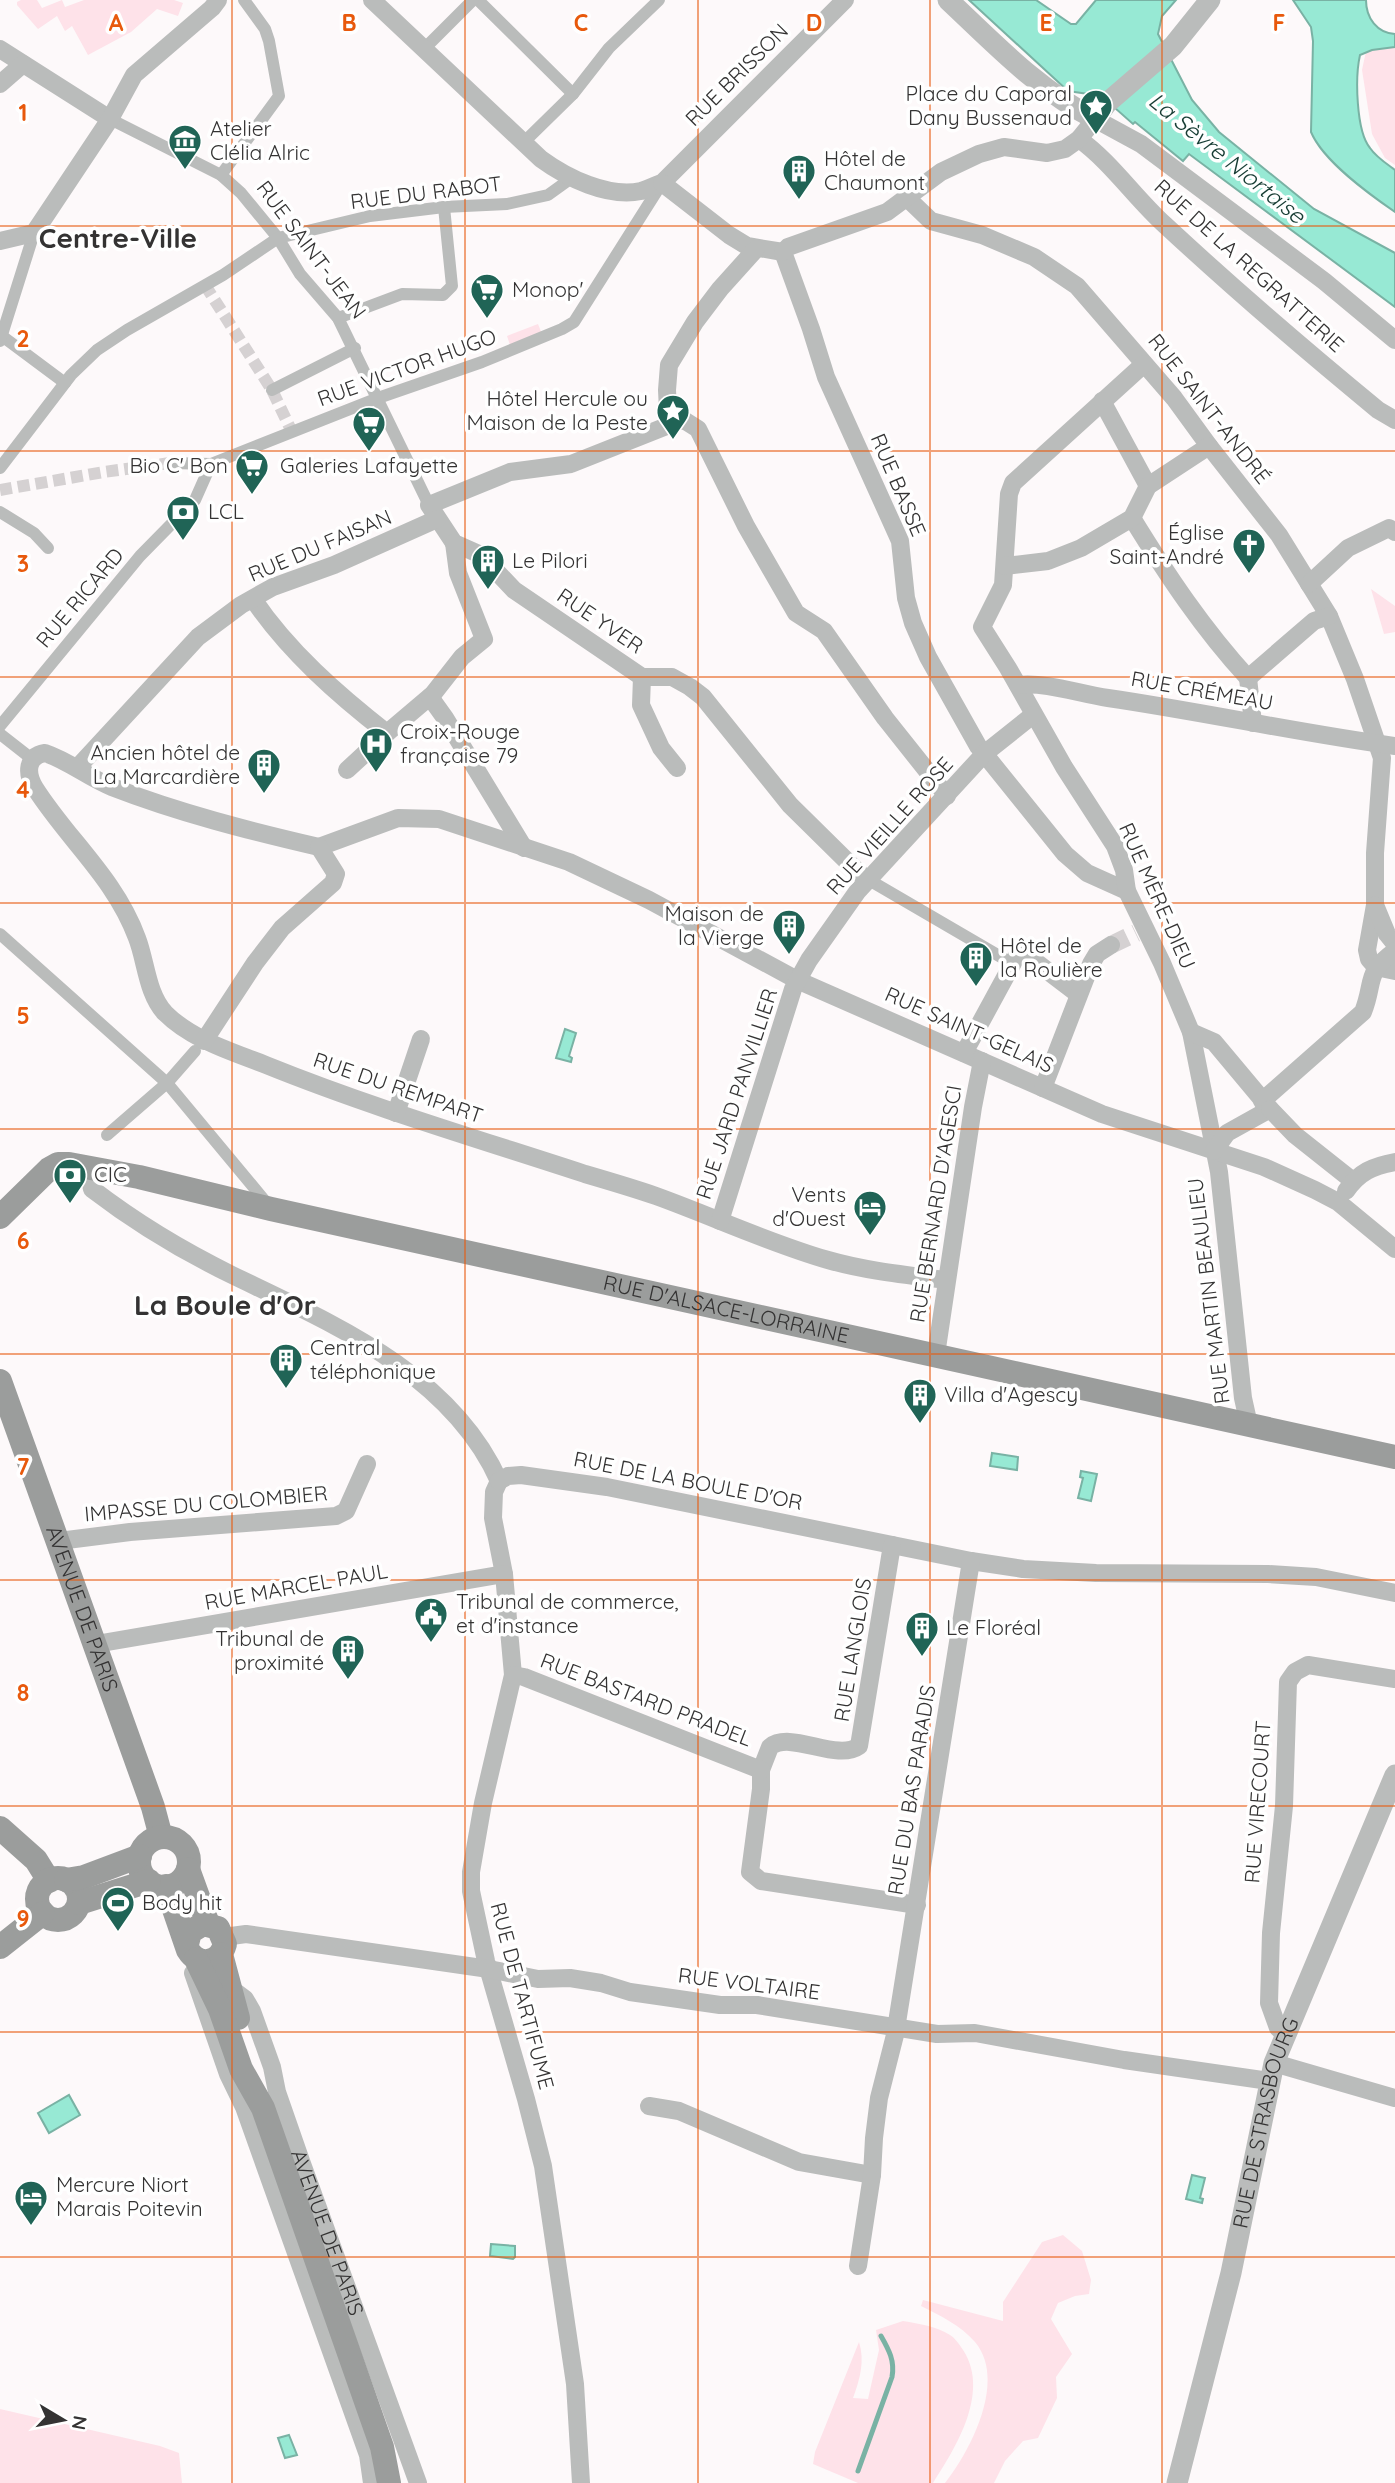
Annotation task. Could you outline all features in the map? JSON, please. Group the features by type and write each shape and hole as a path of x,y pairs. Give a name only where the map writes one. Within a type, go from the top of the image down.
{"main road":[{"name":"RUE D'ALSACE-LORRAINE","path":"0,1217 49,1169 58,1164 93,1169 139,1177 271,1209 1395,1457"},
{"name":"AVENUE DE PARIS","path":"0,1381 60,1541 153,1807 161,1837"},
{"path":"0,1828 58,1881 78,1892 79,1903 72,1915 54,1920 43,1913 37,1902 44,1885 58,1881 84,1877 140,1856"},
{"path":"79,1903 182,1880 188,1869 187,1853 183,1846 170,1837 161,1837 148,1843 140,1856 141,1870 157,1884"},
{"name":"AVENUE DE PARIS","path":"188,1869 218,1939 229,1987 255,2064 256,2116"},
{"name":"AVENUE DE PARIS","path":"157,1884 220,2009 256,2116 275,2144 302,2244 382,2447 389,2483"},
{"path":"0,1947 43,1913"},
{"path":"194,1928 218,1939 212,1961 191,1953 190,1932 194,1928"},
{"name":"AVENUE DE PARIS","path":"382,2447 393,2461 402,2483"}],"street":[{"path":"65,383 1,339 34,233 110,119 134,75 218,0"},
{"path":"221,175 279,96 265,29 244,0"},
{"path":"372,0 522,144 558,171 606,190 623,192 642,191 662,183 729,235 756,249 783,252 788,247 887,212 941,172 979,154 1004,147 1047,153 1065,149 1079,139 1101,111 1167,51 1210,0"},
{"path":"423,50 476,0 573,94"},
{"path":"522,144 573,94 609,48 659,0"},
{"name":"RUE BRISSON","path":"662,183 770,72 845,0"},
{"path":"948,0 1067,105 1101,111 1376,322 1395,340"},
{"name":"RUE SAINT-JEAN","path":"0,50 110,119 221,175 241,193 278,238 300,274 338,318 433,512"},
{"path":"0,85 23,64"},
{"name":"RUE DE LA REGRATTERIE","path":"1079,139 1240,295 1378,410 1395,420"},
{"name":"RUE DU RABOT","path":"278,238 370,216 444,207 507,204 548,195 573,177"},
{"name":"RUE VICTOR HUGO","path":"172,463 211,464 562,329 574,322 662,183"},
{"name":"RUE SAINT-ANDRÉ","path":"906,197 931,221 982,235 1034,257 1077,286 1174,398 1279,534 1309,583 1329,616 1355,679 1387,745 1382,758 1375,905 1367,950 1369,959 1376,967"},
{"path":"338,318 401,294 443,295 452,286 444,207"},
{"path":"0,241 34,233"},
{"path":"0,468 65,383 90,356 127,330 223,275 278,238"},
{"path":"756,249 720,289 669,365 668,410 698,429 746,526 796,613 824,631 885,718 947,796"},
{"name":"RUE BASSE","path":"783,252 826,377 900,541 906,598 913,623 928,657 984,754 1065,854 1087,873 1127,891"},
{"path":"1376,322 1395,331"},
{"path":"272,390 355,348"},
{"path":"1144,364 1013,483 1009,494 1005,566 1048,561 1081,548 1132,518 1148,486 1209,446"},
{"path":"1102,401 1148,486"},
{"name":"RUE DU FAISAN","path":"76,768 198,637 241,605 273,587 334,565 510,472 571,464 682,420"},
{"name":"RUE RICARD","path":"0,726 140,556 195,500 211,464"},
{"path":"0,512 34,533 48,548"},
{"name":"RUE YVER","path":"433,512 454,543 481,555 514,590 642,677 672,677 703,697 790,805 869,880"},
{"path":"1132,518 1169,578 1222,650 1248,678 1253,723"},
{"path":"1309,583 1348,548 1389,528 1395,532"},
{"path":"347,770 430,697 462,657 484,639 458,573 454,543"},
{"name":"RUE MÈRE-DIEU","path":"1005,566 1003,585 982,627 1115,846 1141,931 1191,1031 1214,1151"},
{"path":"253,599 265,617 345,701 387,733"},
{"path":"1248,678 1314,621 1329,616"},
{"path":"642,677 641,705 661,748 677,768"},
{"name":"RUE CRÉMEAU","path":"1018,685 1042,685 1079,694 1387,745"},
{"path":"430,697 524,848"},
{"name":"RUE VIEILLE ROSE","path":"797,980 833,926 869,880 984,754 1033,715"},
{"path":"0,734 32,759 45,753 109,786 137,796 268,835 319,847 336,874 333,883 282,928 255,963 200,1046 167,1083 107,1135"},
{"name":"RUE DU REMPART","path":"32,759 28,767 30,780 47,807 121,900 137,938 157,1003 190,1033 200,1046 655,1196 784,1246 831,1261 902,1275 946,1280"},
{"name":"RUE SAINT-GELAIS","path":"319,847 398,818 439,819 569,862 603,876 797,980 1102,1114 1264,1167 1338,1202 1395,1249"},
{"path":"869,880 1013,964"},
{"path":"1375,905 1387,934 1395,944"},
{"path":"0,934 167,1083 271,1209"},
{"path":"1043,1087 1078,994 1097,954 1111,945"},
{"path":"964,1053 1020,950 1078,994"},
{"path":"1214,1151 1227,1133 1266,1105 1363,1012 1368,1001 1370,978 1376,967 1395,951"},
{"path":"1376,967 1395,971"},
{"name":"RUE JARD PANVILLIER","path":"720,1222 797,980"},
{"path":"1191,1031 1214,1042 1266,1105 1295,1135 1353,1181"},
{"path":"397,1113 421,1039"},
{"name":"RUE BERNARD D'AGESCI","path":"936,1355 982,1061"},
{"name":"RUE MARTIN BEAULIEU","path":"1214,1151 1219,1172 1249,1425"},
{"path":"1338,1202 1353,1181 1375,1165 1395,1163"},
{"path":"93,1169 90,1180 92,1189 149,1228 192,1254 344,1331 398,1364 420,1381 462,1424 499,1481"},
{"name":"IMPASSE DU COLOMBIER","path":"60,1541 130,1532 336,1516 346,1511 367,1464"},
{"name":"RUE DE LA BOULE D'OR","path":"499,1481 508,1476 521,1475 582,1483 971,1562 1023,1569 1317,1577 1395,1593"},
{"name":"RUE DE TARTIFUME","path":"499,1481 492,1507 504,1574 513,1675 483,1803 471,1872 471,1891 477,1924 538,2144 545,2179 575,2384 581,2483"},
{"name":"RUE LANGLOIS","path":"892,1545 859,1746 848,1751 780,1741 771,1747 761,1770 761,1789 749,1864 754,1878 761,1881 917,1905"},
{"name":"RUE DU BAS PARADIS","path":"858,2266 872,2175 879,2098 896,2026 917,1905 971,1562"},
{"name":"RUE MARCEL PAUL","path":"96,1644 504,1574"},
{"name":"RUE VIRECOURT","path":"1285,2035 1278,2028 1269,2003 1271,1933 1284,1806 1288,1682 1295,1672 1308,1665 1395,1679"},
{"name":"RUE BASTARD PRADEL","path":"513,1675 761,1770"},
{"name":"RUE DE STRASBOURG","path":"1177,2483 1231,2273 1272,2072 1285,2035 1395,1775"},
{"name":"RUE VOLTAIRE","path":"218,1939 246,1934 489,1969 538,1979 570,1978 601,1983 630,1992 720,2005 757,2005 937,2034 975,2033 1124,2060 1272,2072 1395,2098"},
{"name":"AVENUE DE PARIS","path":"229,1987 245,1999 252,2011 301,2161 418,2483"},
{"path":"649,2106 680,2111 799,2162 872,2175"},
{"name":"AVENUE DE PARIS","path":"256,2116 302,2244 368,2455 372,2483"}],"shaded area":[{"path":"21,0 37,0 42,8 62,0 65,7 84,0 174,0 183,3 178,16 157,9 131,32 88,55 72,26 65,31 57,16 38,29 17,5"},
{"path":"1369,37 1395,37 1395,165 1385,158 1372,134 1362,70"},
{"path":"538,324 544,339 510,345 507,336"},
{"path":"1371,589 1395,606 1395,632 1384,634"},
{"path":"1063,2235 1082,2251 1091,2280 1089,2294 1058,2303 1051,2319 1072,2354 1056,2377 1057,2398 1038,2438 1023,2441 1005,2461 994,2483 945,2483 965,2452 982,2414 987,2375 984,2358 975,2342 957,2326 921,2306 923,2300 1003,2321 1003,2302 1042,2242"},
{"path":"903,2321 933,2327 950,2335 970,2363 973,2381 968,2417 952,2452 933,2483 858,2483 813,2464 815,2452 859,2342 861,2370 853,2398 868,2399 879,2350 876,2330"},
{"path":"0,2409 160,2446 179,2453 182,2483 0,2483"}],"water":[{"name":"La Sèvre Niortaise","path":"969,0 1036,0 1071,24 1076,24 1096,0 1176,0 1162,16 1158,34 1192,100 1219,132 1314,209 1395,253 1395,307 1189,154 1183,161 1106,100 1095,95 1068,91"},
{"path":"1293,0 1366,0 1370,18 1378,28 1395,34 1395,47 1372,50 1360,55 1357,90 1359,117 1365,140 1375,154 1395,170 1395,212 1336,165 1311,132 1313,41 1311,27"},
{"path":"565,1029 576,1033 569,1056 572,1058 571,1062 556,1058"},
{"path":"992,1453 1018,1457 1017,1470 990,1466"},
{"path":"1081,1471 1097,1474 1091,1501 1078,1498 1083,1478 1080,1477"},
{"path":"69,2095 80,2115 49,2133 38,2113"},
{"path":"1192,2175 1205,2178 1200,2198 1203,2199 1202,2203 1186,2199"},
{"path":"491,2244 515,2246 515,2257 490,2256"},
{"path":"289,2435 297,2455 285,2458 278,2438"}],"waterway":[{"path":"858,2471 892,2377 891,2356 881,2336"}],"tunnel":[{"path":"205,285 272,390 292,432"},
{"path":"0,490 170,463"},
{"path":"1111,945 1136,933"}],"place":[{"name":"Place du Caporal Dany Bussenaud","path":"1096,136"},
{"name":"Atelier Clélia Alric","path":"185,171"},
{"name":"Hôtel de Chaumont","path":"799,201"},
{"name":"Monop'","path":"487,320"},
{"name":"Hôtel Hercule ou Maison de la Peste","path":"673,441"},
{"name":"Galeries Lafayette","path":"369,453"},
{"name":"Bio C' Bon","path":"252,496"},
{"name":"LCL","path":"183,542"},
{"name":"Église Saint-André","path":"1249,575"},
{"name":"Le Pilori","path":"488,591"},
{"name":"Croix-Rouge française 79","path":"376,774"},
{"name":"Ancien hôtel de La Marcardière","path":"264,795"},
{"name":"Maison de la Vierge","path":"789,956"},
{"name":"Hôtel de la Roulière","path":"976,988"},
{"name":"CIC","path":"70,1205"},
{"name":"Vents d'Ouest","path":"870,1237"},
{"name":"Central téléphonique","path":"286,1390"},
{"name":"Villa d'Agescy","path":"920,1425"},
{"name":"Tribunal de commerce, et d'instance","path":"431,1644"},
{"name":"Le Floréal","path":"922,1658"},
{"name":"Tribunal de proximité","path":"348,1681"},
{"name":"Body hit","path":"118,1933"},
{"name":"Mercure Niort Marais Poitevin","path":"31,2227"}],"district":[{"name":"Centre-Ville","path":"118,238"},
{"name":"La Boule d'Or","path":"225,1305"}]}
